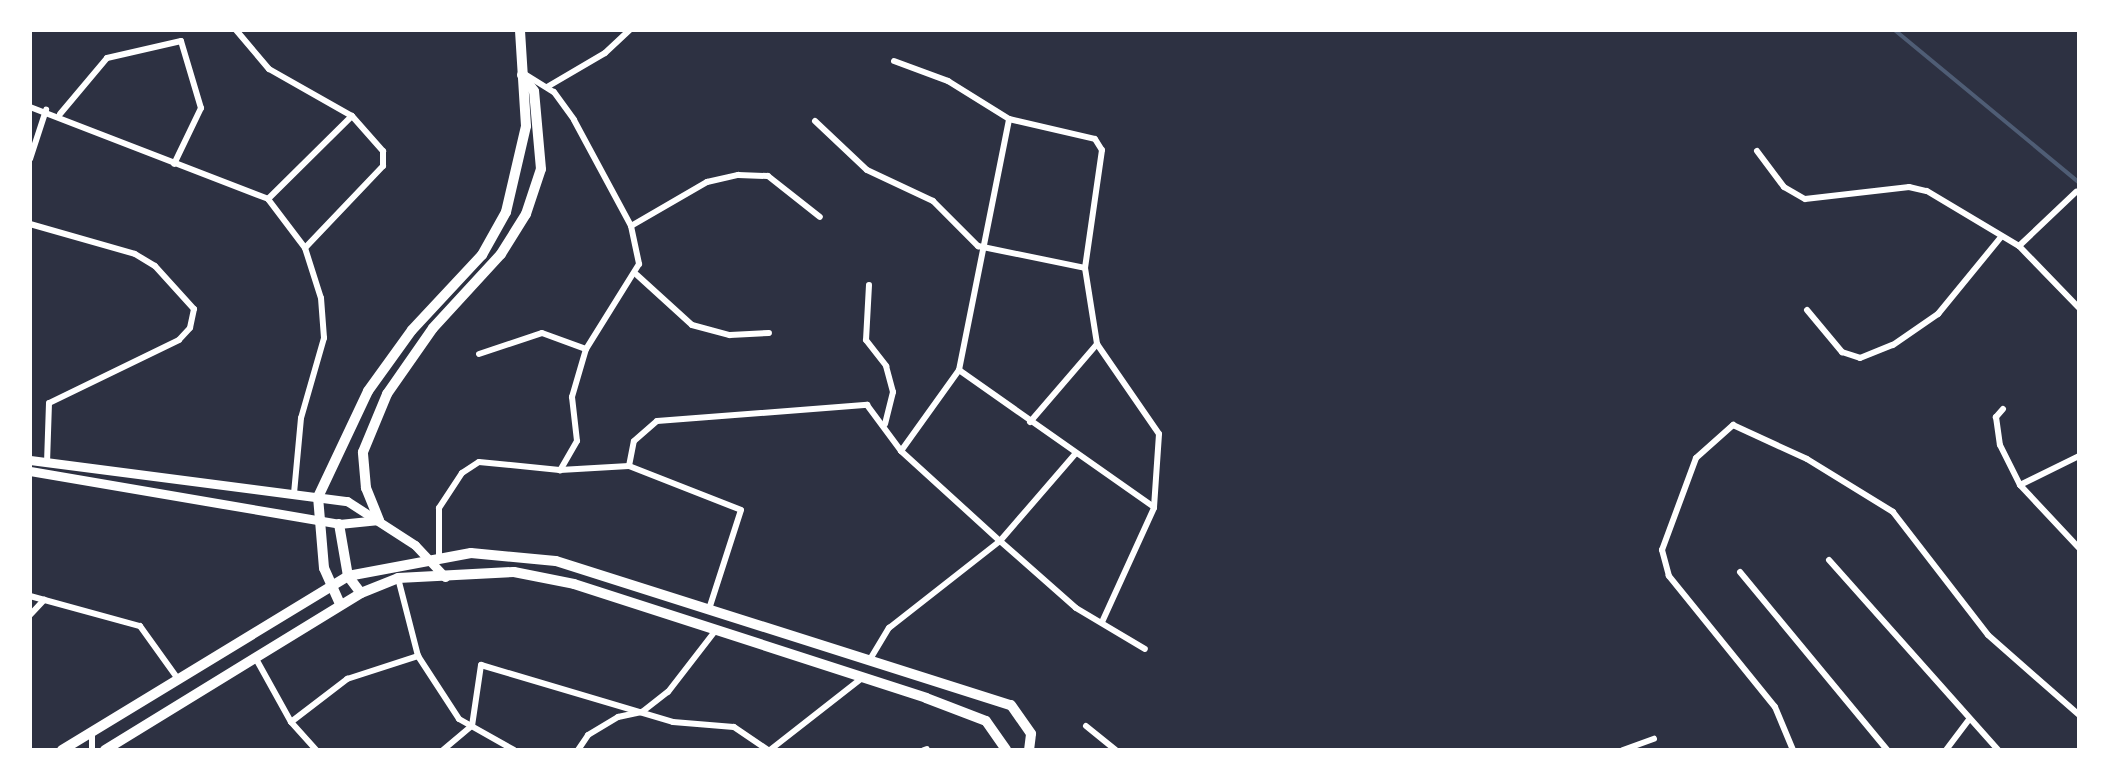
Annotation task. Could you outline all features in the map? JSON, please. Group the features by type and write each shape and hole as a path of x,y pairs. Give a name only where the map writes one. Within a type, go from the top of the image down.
{"main road":[{"path":"340,604 329,589 318,518 318,498 368,391 412,331 482,255 506,212 526,127 520,30"},
{"path":"379,520 366,488 363,452 387,394 433,328 501,254 526,214 541,169 534,91 522,73"},
{"path":"30,460 347,501 434,558 445,577"},
{"path":"30,471 318,518 339,524 379,520"},
{"path":"339,524 348,576 361,593"},
{"path":"62,750 348,576 434,558 556,561 1011,705 1031,734 1029,750"},
{"path":"105,750 254,656 361,593 398,578 514,572 718,628 986,721 1006,750"}],"street":[{"path":"236,30 269,69 352,116 380,143 383,166 304,248"},
{"path":"547,87 605,53 630,30"},
{"path":"60,114 107,58 181,41 201,108 174,164"},
{"path":"894,61 948,81 1009,119 1095,139 1102,150 1085,268 1097,344 1159,434 1154,508 1102,622"},
{"path":"522,73 547,87 575,120 631,226 638,275 692,326 730,335 769,332"},
{"path":"30,107 60,114 174,164 268,199 304,248 321,298 324,338 300,418 294,494"},
{"path":"30,159 46,110"},
{"path":"268,199 352,116"},
{"path":"901,451 959,370 978,246 1009,119"},
{"path":"815,121 867,170 933,201 978,246 1085,268"},
{"path":"1756,151 1784,187 1805,199 1909,187 1927,191 2019,246 2079,308"},
{"path":"631,226 707,182 738,174 768,176 820,217"},
{"path":"2019,246 2076,192"},
{"path":"30,224 135,254 155,266 194,309 190,328 179,340 49,403 47,462"},
{"path":"1807,310 1842,352 1871,354 1938,314 2001,237"},
{"path":"559,470 577,441 572,397 586,349 638,275"},
{"path":"869,285 866,340 886,366 893,392 886,424"},
{"path":"479,354 542,333 586,349"},
{"path":"1030,422 1097,344"},
{"path":"959,370 1154,508"},
{"path":"629,466 634,440 657,421 867,405 886,424 901,451 1076,608 1145,649"},
{"path":"2003,409 1996,417 2000,445 2020,485 2079,548"},
{"path":"1793,750 1774,707 1670,576 1662,550 1696,458 1733,425 1807,459 1893,512 1988,635 2079,715"},
{"path":"869,662 889,628 1000,541 1075,454"},
{"path":"2020,485 2079,456"},
{"path":"434,558 439,508 462,473 479,462 559,470 629,466 741,510 709,609"},
{"path":"1829,560 1968,721 1998,750"},
{"path":"1740,572 1887,750"},
{"path":"398,578 418,656 459,719 513,750"},
{"path":"30,596 140,626 177,679"},
{"path":"30,615 44,600"},
{"path":"578,750 588,735 618,717 642,712 668,692 718,628"},
{"path":"254,656 291,723 316,750"},
{"path":"291,723 347,679 418,656"},
{"path":"443,750 472,726 481,665 673,722 734,727 769,750 862,678"},
{"path":"1946,750 1968,721"},
{"path":"1086,726 1116,750"},
{"path":"92,734 92,750"},
{"path":"1623,750 1654,739"}],"waterway":[{"path":"1895,30 2079,182"}]}
